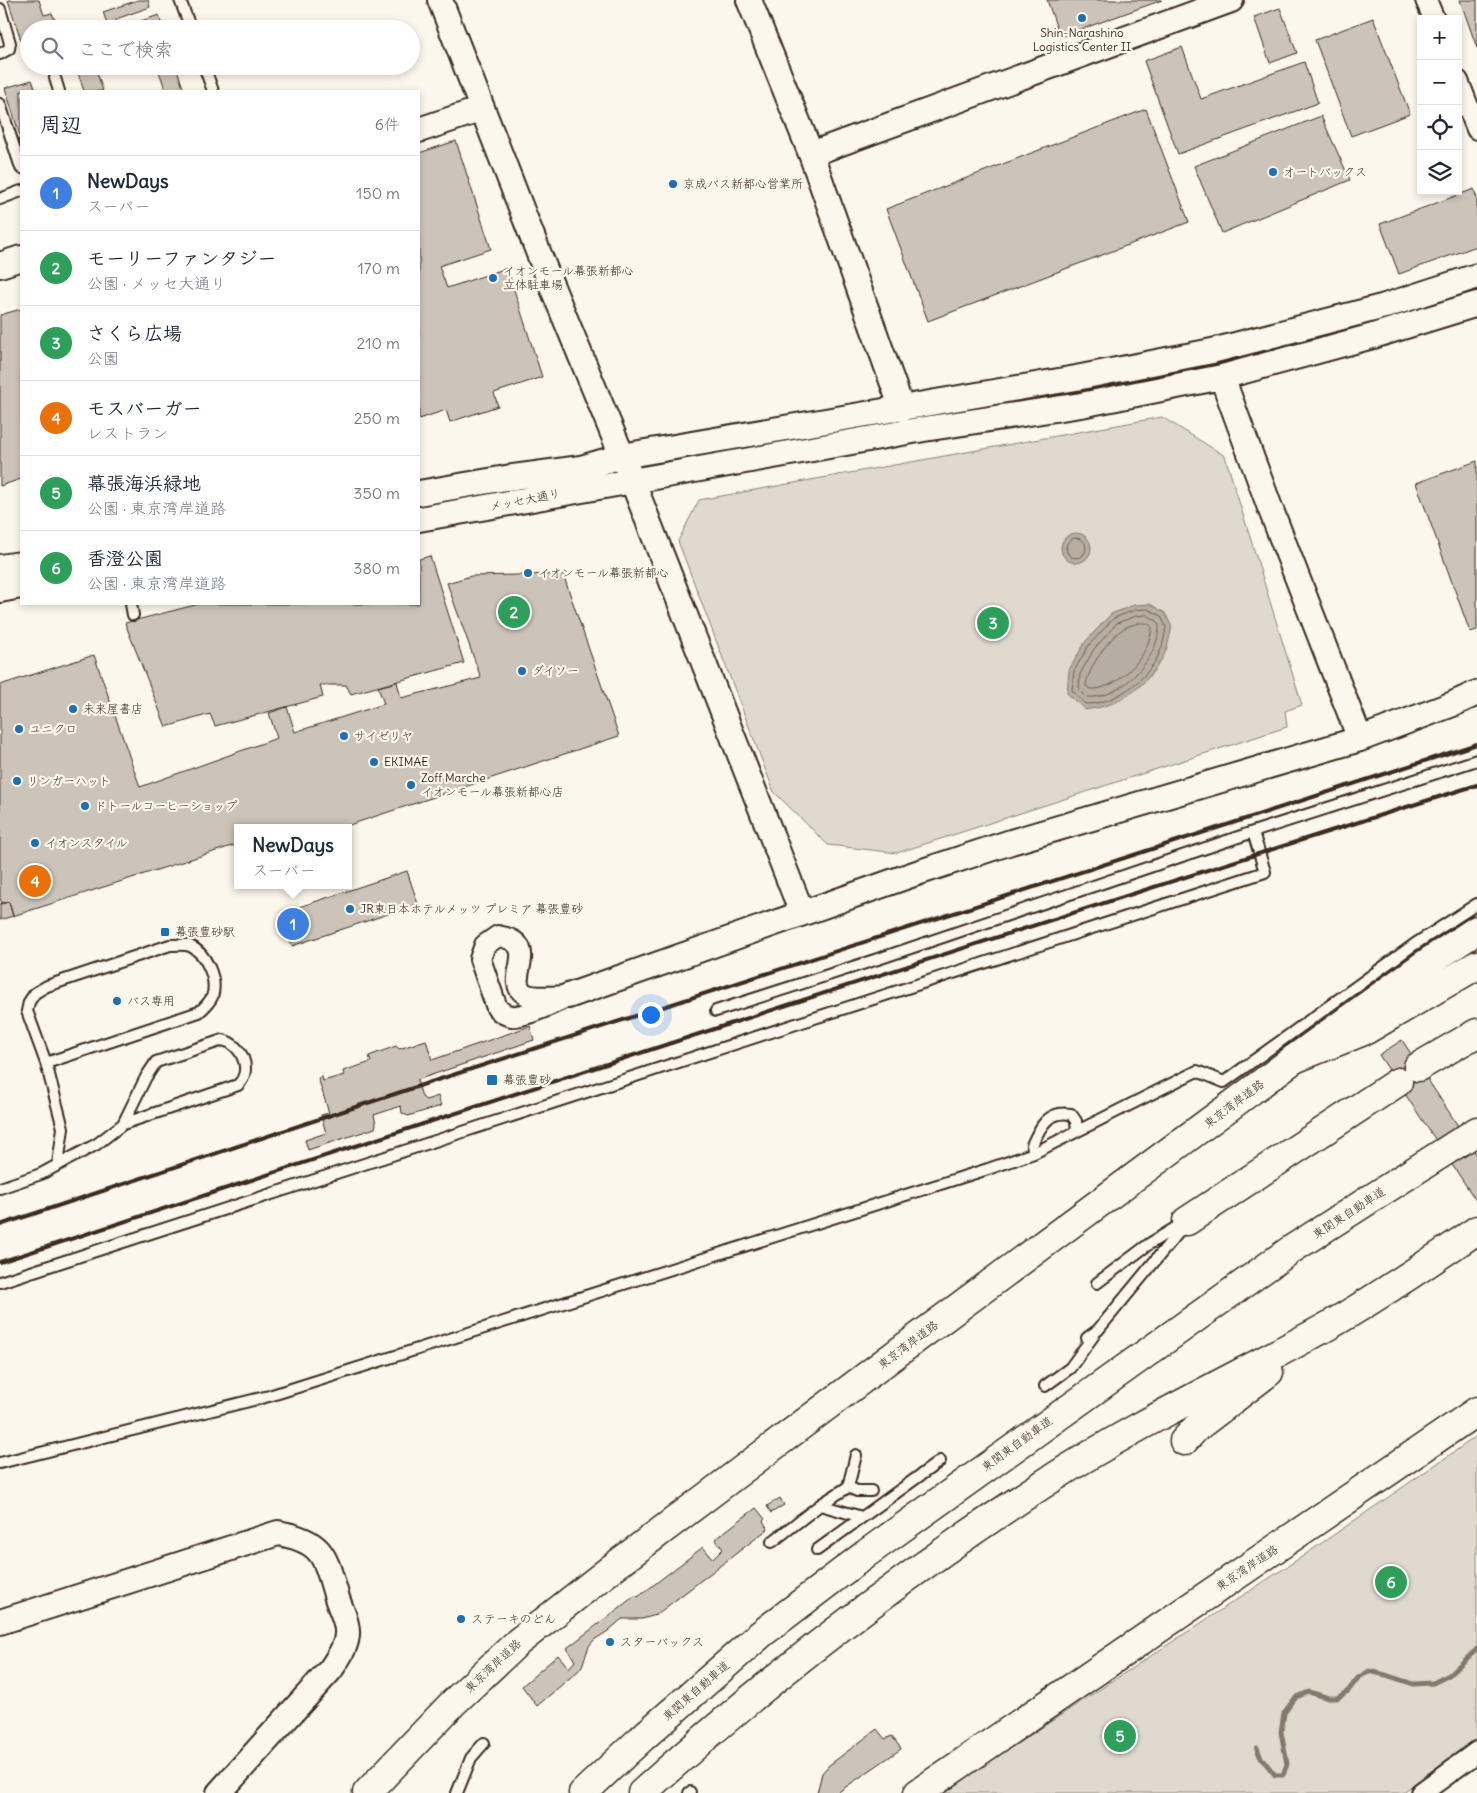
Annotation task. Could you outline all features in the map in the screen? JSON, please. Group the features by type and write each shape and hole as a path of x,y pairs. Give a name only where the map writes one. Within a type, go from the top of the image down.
{"highway":[{"name":"東京湾岸道路","path":"367,1793 453,1704 518,1642 616,1565 921,1335 1294,1059 1421,967 1477,930"},
{"path":"1294,1059 1366,1030 1477,965"},
{"path":"1187,1221 1408,1074 1477,1033"},
{"name":"東関東自動車道","path":"584,1793 642,1738 761,1634 866,1553 1292,1249 1477,1131"},
{"path":"642,1793 695,1745 832,1632 945,1550 1049,1480 1152,1419 1329,1325 1397,1284 1477,1230"},
{"path":"1184,1441 1196,1428 1329,1325"},
{"name":"東京湾岸道路","path":"918,1793 1477,1411"},
{"path":"347,1793 397,1742 482,1664 518,1642"}],"street":[{"path":"440,0 548,277 632,480 802,913"},
{"path":"749,0 811,154 902,409"},
{"path":"811,154 1231,0"},
{"path":"1426,0 1432,15"},
{"path":"1462,91 1477,129"},
{"path":"420,130 482,109"},
{"path":"0,265 20,258"},
{"name":"メッセ大通り","path":"420,493 506,478 581,468 622,456 902,409 1212,352 1386,306 1477,276"},
{"name":"メッセ大通り","path":"420,519 924,429 1081,405 1222,377 1374,336 1477,304"},
{"path":"1222,377 1269,506 1360,739"},
{"path":"0,567 20,564"},
{"path":"0,590 20,586"},
{"path":"568,996 537,997 526,994 520,989 517,980 522,958 517,944 498,936 485,945 480,959 497,1008 509,1016 516,1016 839,899 1011,842 1360,739 1477,693"},
{"path":"0,1622 278,1533 296,1536 308,1541 318,1550 326,1562 348,1631 344,1648 331,1669 219,1793"},
{"path":"1420,1793 1477,1752"}],"lane":[{"path":"180,0 188,20"},
{"path":"0,9 10,43 9,49 0,54"},
{"path":"208,75 214,90"},
{"path":"55,78 59,90"},
{"path":"0,104 20,165"},
{"path":"0,199 20,191"},
{"path":"130,605 133,615"},
{"path":"716,1011 884,957 1253,832 1477,760"},
{"path":"0,1282 1266,872 1253,832"},
{"path":"0,1463 269,1396 988,1169 1034,1153 1197,1071 1224,1082 1415,944 1477,904"},
{"path":"46,1063 199,1012 208,1003 213,994 213,981 205,959 190,946 170,945 47,986 35,994 29,1002 27,1011 46,1063 62,1128 58,1164"},
{"path":"0,1188 41,1174 97,1144 123,1124 238,1086 246,1072 239,1050 232,1042 223,1040 156,1062 146,1077 123,1124"},
{"path":"1034,1153 1032,1144 1035,1136 1050,1116 1062,1112 1071,1114 1076,1121 1077,1131"},
{"path":"1098,1284 1149,1244 1187,1221"},
{"path":"1045,1386 1070,1368 1098,1330 1187,1221"},
{"path":"1087,1338 1098,1330"},
{"path":"772,1542 820,1505 848,1487 856,1455"},
{"path":"817,1550 940,1461"},
{"path":"848,1487 858,1491 871,1491"},
{"path":"820,1505 862,1517"},
{"path":"457,1793 470,1758 484,1743"}],"shaded area":[{"path":"1162,417 1225,456 1302,705 1285,711 1287,727 897,853 828,845 774,792 678,541 699,500"},
{"path":"1477,1436 1477,1740 1402,1793 946,1793 977,1770 1303,1556"}],"water":[{"path":"1076,533 1087,537 1091,548 1087,559 1076,563 1065,559 1061,548 1065,537"},
{"path":"1150,604 1165,613 1172,627 1163,657 1148,678 1130,694 1109,705 1084,710 1067,693 1069,670 1085,642 1111,614 1134,605"}],"building":[{"path":"8,0 39,0 44,15 52,13 55,20 20,20 20,37"},
{"path":"138,0 148,0 150,7 116,20 106,20 103,12"},
{"name":"Shin-Narashino Logistics Center II","path":"1047,0 1162,0 1060,37"},
{"path":"1460,0 1477,0 1477,48"},
{"path":"1280,8 1297,53 1270,63 1254,17"},
{"path":"159,15 160,20 144,20"},
{"path":"1373,18 1410,114 1351,136 1315,40"},
{"path":"1182,47 1201,99 1304,62 1318,103 1178,154 1144,61"},
{"path":"79,75 98,75 103,90 84,90"},
{"path":"160,75 179,75 184,90 166,90"},
{"path":"32,80 36,90 20,90 20,136 5,88"},
{"path":"1146,109 1189,222 928,321 886,209"},
{"path":"1321,116 1350,180 1222,233 1194,166"},
{"name":"イオンモール幕張新都心 立体駐車場","path":"456,141 491,249 439,266 447,288 507,268 542,377 494,393 498,406 450,422 446,410 420,419 420,153"},
{"path":"1474,189 1477,199 1477,246 1399,274 1380,224"},
{"path":"20,309 20,479 0,486 0,315"},
{"path":"1477,461 1477,630 1470,632 1416,483"},
{"path":"430,556 464,663 351,694 346,685 320,685 323,697 215,726 210,714 166,727 125,623 195,605 420,605 420,559"},
{"name":"EKIMAE","path":"563,574 619,736 352,824 234,824 234,845 13,916 9,902 2,903 0,899 0,685 94,655 140,787 277,738 269,713 287,707 295,732 384,704 378,687 397,682 401,698 481,678 447,583 471,576"},
{"name":"JR東日本ホテルメッツ プレミア 幕張豊砂","path":"407,871 418,904 292,946 281,913"},
{"path":"9,902 13,916 0,920 0,904"},
{"name":"幕張豊砂","path":"530,1026 534,1040 417,1080 422,1097 426,1100 438,1096 441,1106 408,1116 402,1113 401,1106 374,1115 375,1128 308,1150 305,1140 326,1133 321,1115 329,1113 318,1078 322,1077 323,1081 344,1075 343,1071 371,1062 369,1056 396,1046 399,1049 426,1040 432,1060"},
{"path":"1402,1040 1477,1155 1477,1202 1379,1055"},
{"path":"780,1498 784,1505 771,1513 767,1506"},
{"path":"756,1508 765,1519 763,1521 768,1529 656,1615 642,1619 622,1619 594,1640 589,1646 582,1666 578,1671 537,1706 522,1686 558,1655 569,1668 575,1661 567,1648 703,1547 713,1559 723,1549 715,1539"},
{"path":"877,1729 885,1739 892,1736 901,1749 837,1793 817,1793 822,1773 828,1766"}],"waterway":[{"path":"1257,1748 1260,1756 1275,1775 1283,1775 1287,1764 1281,1732 1284,1713 1296,1697 1309,1692 1329,1698 1337,1698 1348,1691 1358,1678 1369,1671 1413,1684 1433,1683 1449,1675 1477,1649"}],"railway":[{"path":"0,1225 431,1082 1477,744"},
{"path":"0,1262 922,961 1477,785"}],"place":[{"name":"Shin-Narashino Logistics Center II","path":"1082,18"},
{"name":"オートバックス","path":"1273,172"},
{"name":"京成バス新都心営業所","path":"673,184"},
{"name":"イオンモール幕張新都心 立体駐車場","path":"493,278"},
{"name":"イオンモール幕張新都心","path":"528,573"},
{"name":"モーリーファンタジー","path":"514,612"},
{"name":"さくら広場","path":"993,623"},
{"name":"ダイソー","path":"522,671"},
{"name":"未来屋書店","path":"73,709"},
{"name":"ユニクロ","path":"19,729"},
{"name":"サイゼリヤ","path":"344,736"},
{"name":"EKIMAE","path":"374,762"},
{"name":"リンガーハット","path":"17,781"},
{"name":"Zoff Marche イオンモール幕張新都心店","path":"411,785"},
{"name":"ドトールコーヒーショップ","path":"85,806"},
{"name":"イオンスタイル","path":"35,843"},
{"name":"モスバーガー","path":"35,881"},
{"name":"JR東日本ホテルメッツ プレミア 幕張豊砂","path":"350,909"},
{"name":"NewDays","path":"293,924"},
{"name":"幕張豊砂駅","path":"165,932"},
{"name":"バス専用","path":"117,1001"},
{"name":"幕張豊砂","path":"492,1080"},
{"name":"香澄公園","path":"1391,1582"},
{"name":"ステーキのどん","path":"461,1619"},
{"name":"スターバックス","path":"610,1642"},
{"name":"幕張海浜緑地","path":"1120,1736"}]}
